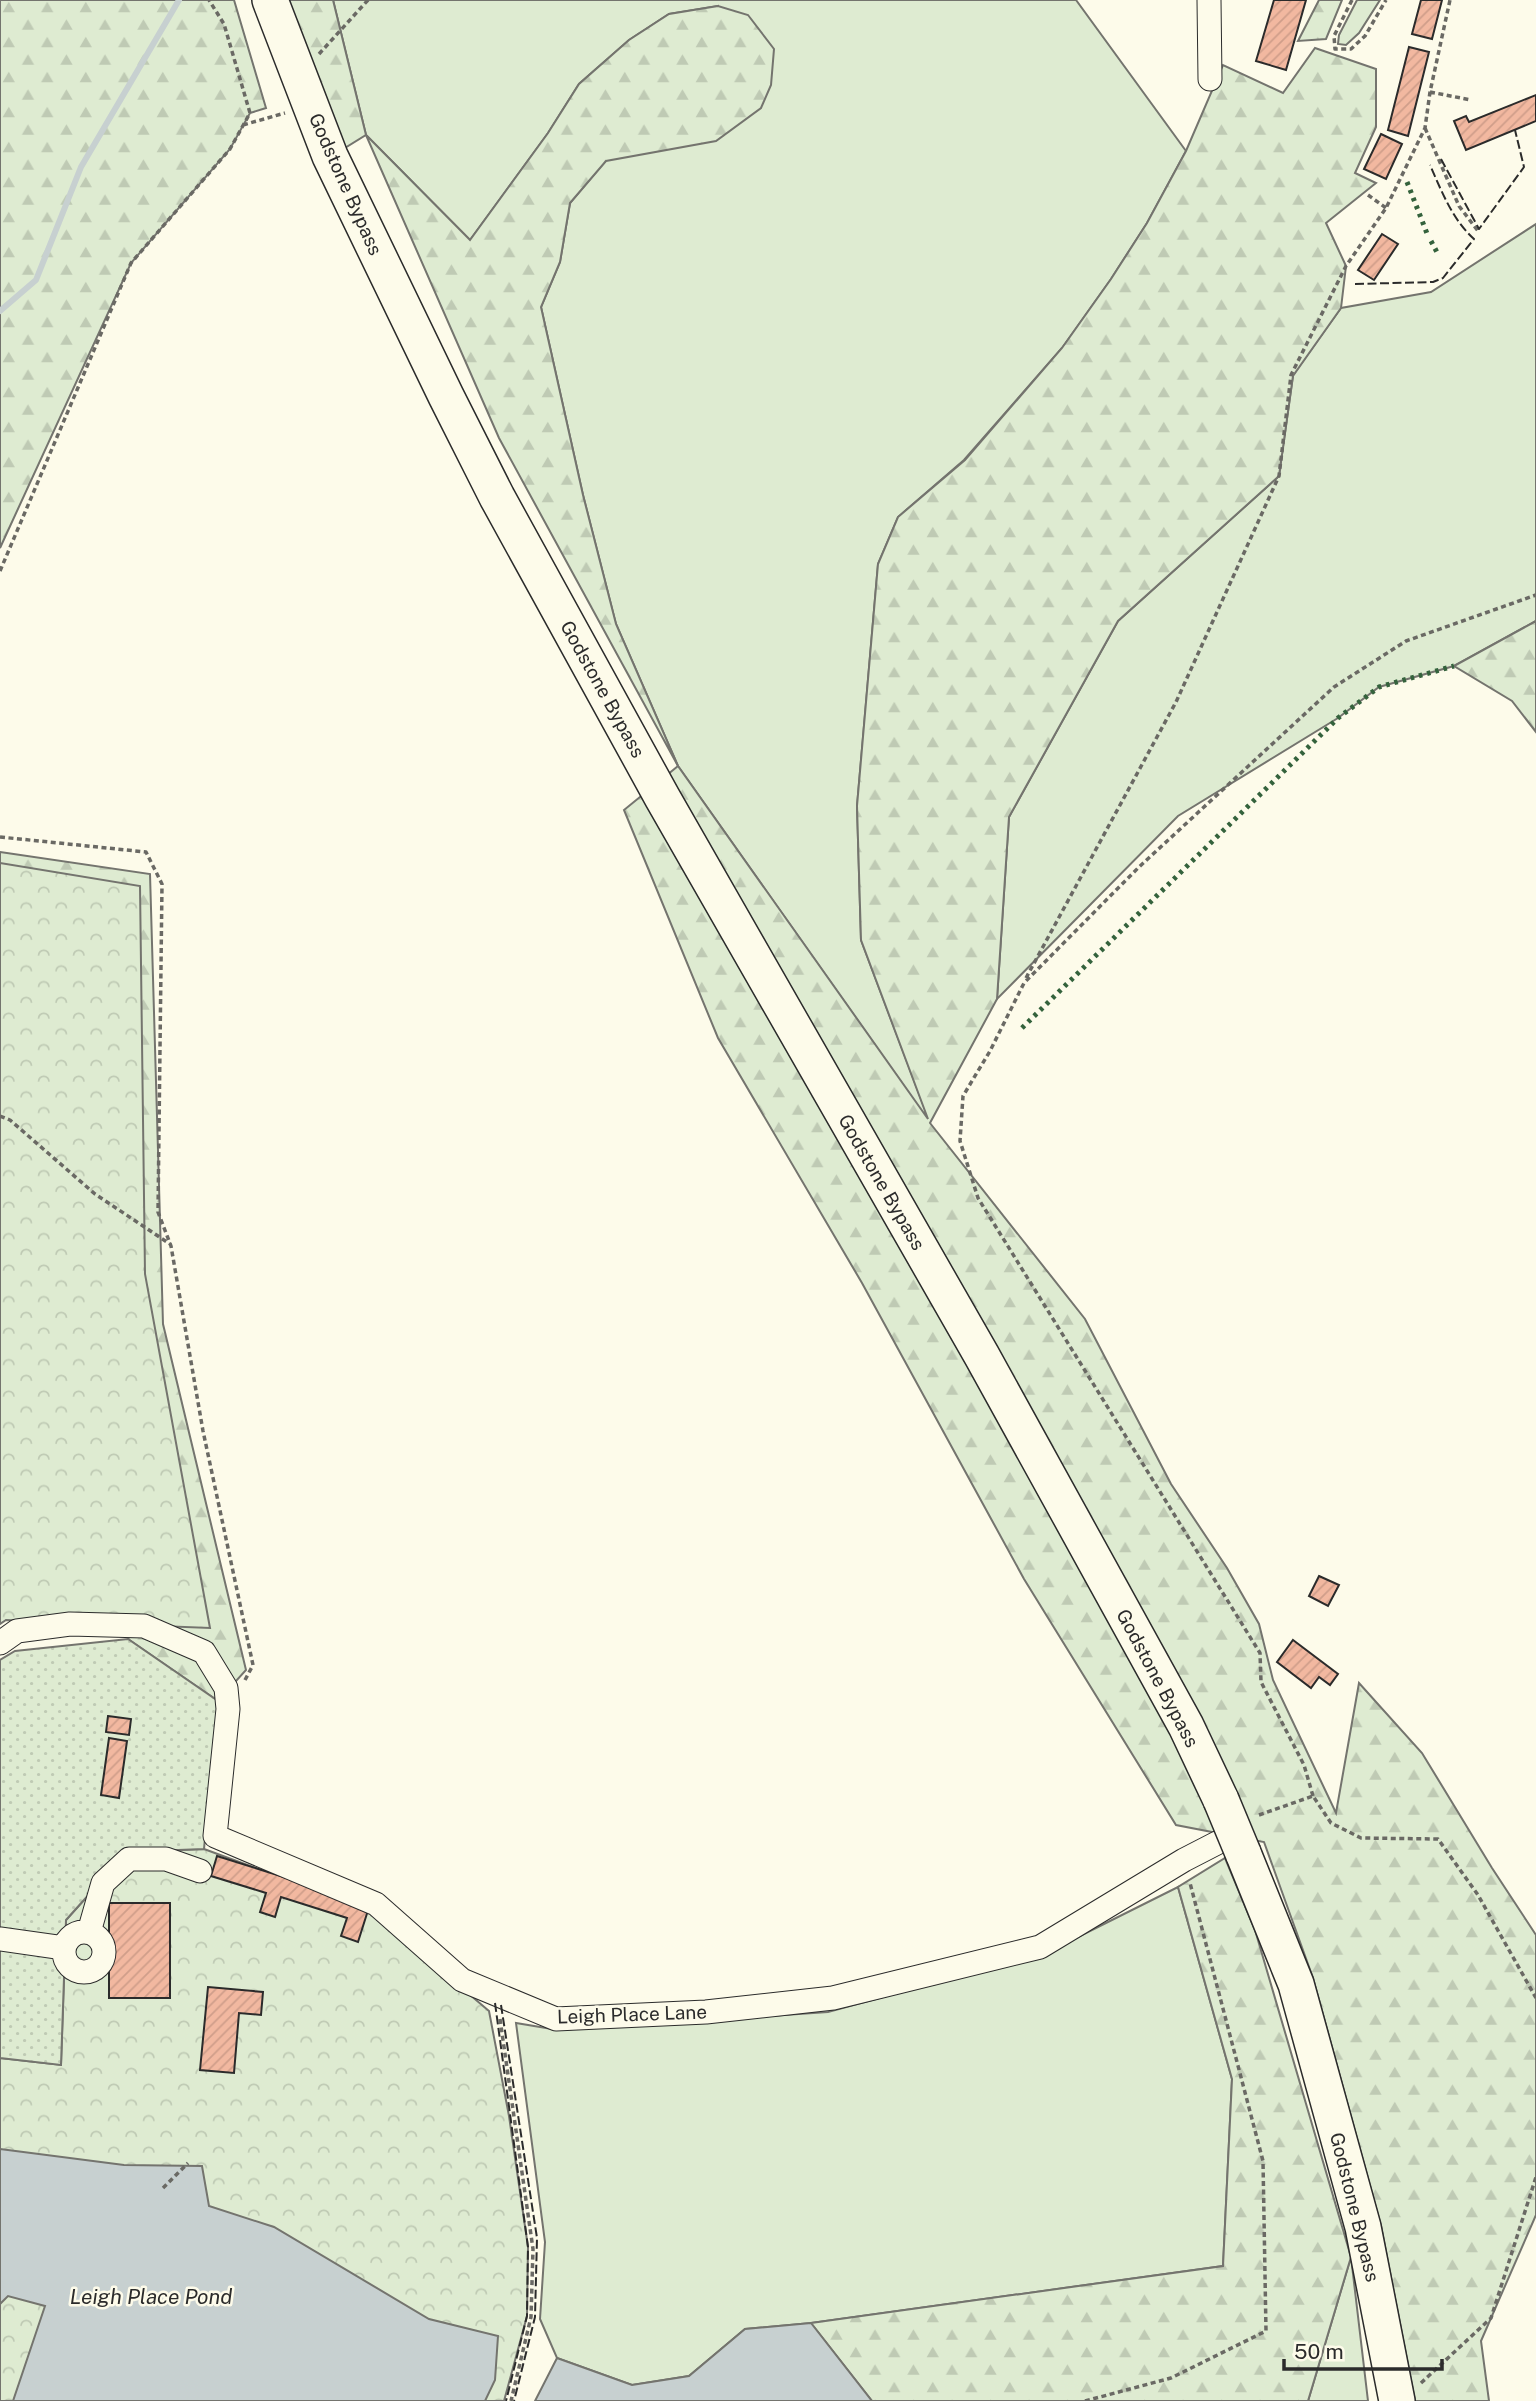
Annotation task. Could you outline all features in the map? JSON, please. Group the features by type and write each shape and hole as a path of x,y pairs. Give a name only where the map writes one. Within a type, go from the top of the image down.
{"highway":[{"name":"Godstone Bypass","path":"270,0 330,156 504,509 662,797 988,1368 1179,1714 1221,1800 1230,1848 1296,1984 1363,2227 1405,2396"}],"lane":[{"path":"1209,0 1210,79"},
{"name":"Leigh Place Lane","path":"0,1643 17,1631 70,1624 144,1626 204,1652 226,1688 228,1709 215,1836 376,1904 462,1980 556,2019 706,2012 833,1998 1040,1947 1184,1860 1230,1848"},
{"path":"89,1931 103,1883 129,1859 166,1859 200,1871"},
{"path":"89,1931 100,1939 104,1952 99,1965 93,1970 78,1971 65,1960 64,1948 71,1935 89,1931"},
{"path":"0,1939 64,1948"}],"path":[{"path":"0,571 131,263 230,149 250,113 224,24 209,0"},
{"path":"243,125 305,91 368,0"},
{"path":"1352,0 1334,36 1335,49 1351,49 1365,36 1387,0"},
{"path":"1450,0 1430,92 1426,128 1385,208 1346,266 1291,376 1279,476 1176,702 990,1051 963,1096 960,1142 978,1198 1260,1653 1261,1682 1304,1765 1313,1796 1331,1823 1361,1838 1438,1839 1478,1895 1536,1998"},
{"path":"1430,92 1471,100"},
{"path":"1426,128 1459,206 1478,231"},
{"path":"1368,195 1385,208"},
{"path":"1024,983 1139,867 1334,687 1406,641 1536,595"},
{"path":"0,837 146,852 162,884 158,1212 171,1246 203,1431 253,1665 228,1709"},
{"path":"0,1116 10,1120 95,1194 171,1246"},
{"path":"1259,1815 1313,1796"},
{"path":"1085,2401 1171,2378 1266,2331 1263,2161 1184,1860"},
{"path":"497,1996 533,2249 531,2318 511,2401"},
{"path":"163,2188 188,2163"},
{"path":"1405,2396 1491,2318 1536,2178"}],"green space":[{"path":"0,0 234,0 266,108 250,113 230,149 131,263 0,548"},
{"path":"287,0 333,0 366,135 340,151"},
{"path":"333,0 1076,0 1186,151 1147,223 1062,348 964,460 898,517 878,564 857,806 861,940 930,1123 678,766 616,624 583,495 541,307 560,262 570,203 606,160 716,140 718,6 669,14 629,40 579,84 548,133 470,240 366,135"},
{"path":"1319,0 1342,0 1326,39 1298,41"},
{"path":"1357,0 1380,0 1359,33 1346,45 1338,44 1339,35"},
{"path":"718,6 748,15 774,49 771,85 761,108 716,141 606,161 570,203 560,262 541,307 583,495 616,624 678,766 499,438 366,135 470,240 548,133 579,84 629,40 669,14"},
{"path":"1315,48 1376,69 1376,127 1355,173 1376,183 1326,223 1346,266 1341,308 1293,376 1279,476 1118,621 1009,817 997,999 930,1123 1085,1319 1171,1484 1227,1568 1259,1624 1273,1680 1336,1813 1359,1683 1422,1753 1536,1935 1536,2215 1481,2341 1489,2401 1415,2401 1381,2226 1313,1978 1264,1842 1176,1825 1024,1579 862,1283 718,1038 624,810 678,766 928,1119 861,940 857,806 878,564 898,517 965,460 1062,348 1147,223 1186,151 1223,65 1283,93"},
{"path":"1536,224 1536,621 1454,666 1379,687 1338,718 1178,816 997,999 1009,817 1118,621 1279,476 1293,375 1341,308 1431,292"},
{"path":"1536,621 1536,732 1512,701 1454,666"},
{"path":"0,852 150,874 163,1324 246,1670 218,1701 128,1639 177,1571 0,1228"},
{"path":"0,863 140,886 145,1274 210,1628 6,1620 0,1624"},
{"path":"128,1639 218,1701 204,1849 127,1852 66,1920 61,2065 0,2058 0,1660 15,1651"},
{"path":"204,1849 370,1910 489,2011 509,2116 528,2247 527,2316 504,2401 0,2401 0,2058 61,2065 66,1920 127,1852"},
{"path":"1225,1858 1255,1930 1351,2257 1308,2401 872,2401 811,2323 1223,2266 1232,2079 1178,1887"},
{"path":"1178,1887 1232,2079 1223,2266 811,2323 745,2329 689,2376 632,2385 557,2358 540,2319 545,2242 516,2023 558,2030 828,2012 1046,1953"},
{"path":"1351,2257 1368,2401 1308,2401"}],"water":[{"name":"Leigh Place Pond","path":"0,2149 124,2165 202,2166 209,2206 274,2227 429,2319 498,2336 495,2380 485,2401 13,2401 45,2306 8,2296 0,2304"},
{"path":"811,2323 872,2401 535,2401 557,2358 632,2385 689,2376 745,2329"}],"building":[{"path":"1274,0 1306,0 1286,70 1256,61"},
{"path":"1421,0 1442,0 1432,39 1412,34"},
{"path":"1409,47 1429,52 1408,136 1388,130"},
{"path":"1536,95 1536,121 1466,150 1454,121 1466,116 1469,122"},
{"path":"1381,134 1402,144 1386,179 1364,169"},
{"path":"1382,234 1398,244 1374,280 1358,270"},
{"path":"1319,1576 1339,1585 1328,1606 1309,1596"},
{"path":"1293,1640 1338,1674 1330,1685 1319,1677 1311,1688 1277,1662"},
{"path":"108,1716 131,1719 129,1735 106,1732"},
{"path":"109,1738 127,1741 119,1798 101,1795"},
{"path":"217,1856 370,1904 358,1942 341,1936 347,1918 281,1897 275,1917 260,1912 266,1893 211,1876"},
{"path":"109,1903 170,1903 170,1998 109,1998"},
{"path":"208,1987 263,1992 261,2015 239,2013 234,2073 200,2070"}],"waterway":[{"path":"0,311 36,280 81,167 179,0"}],"hedge":[{"path":"1407,182 1428,236"},
{"path":"1431,241 1439,256"},
{"path":"1022,1028 1338,718 1379,687 1454,666"}],"fence":[{"path":"1441,159 1479,229 1524,167 1515,130"},
{"path":"1355,284 1433,282 1443,278 1474,239 1454,214 1430,165"},
{"path":"495,2003 528,2247 527,2316 506,2401"},
{"path":"501,2005 537,2238 535,2317 514,2401"}]}
